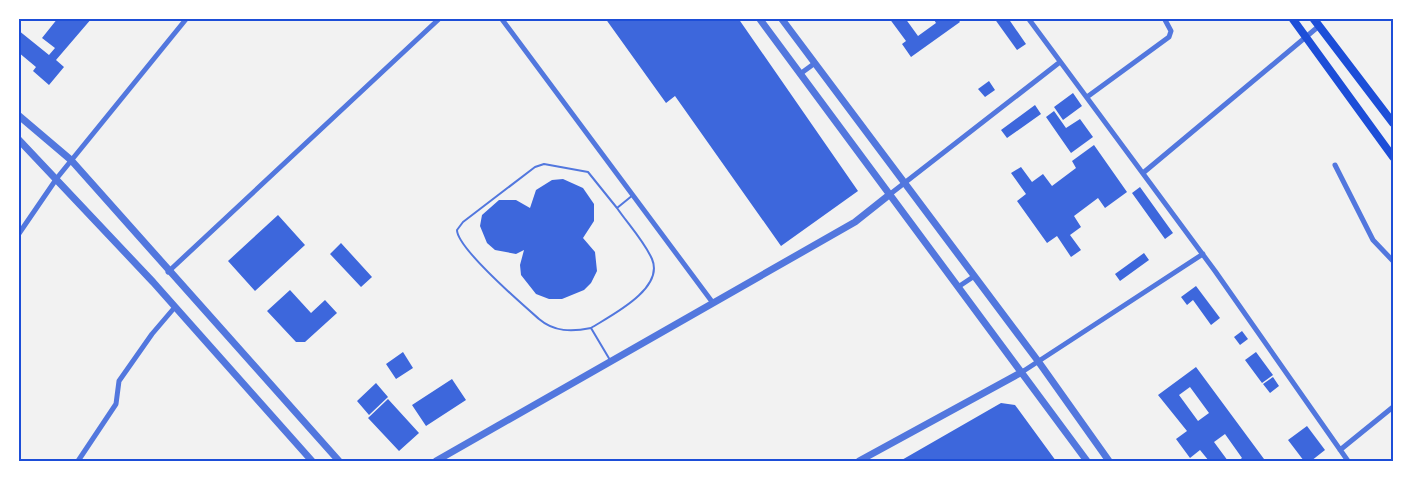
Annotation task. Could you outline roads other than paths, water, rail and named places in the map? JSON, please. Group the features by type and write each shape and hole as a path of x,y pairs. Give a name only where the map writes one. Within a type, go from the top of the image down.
{"main road":[{"path":"1292,18 1393,157"},
{"path":"1313,18 1393,123"}],"street":[{"path":"18,235 71,160 188,18"},
{"path":"168,272 440,18"},
{"path":"501,18 713,303"},
{"path":"759,18 1086,461"},
{"path":"781,18 1038,361 1109,461"},
{"path":"1028,18 1203,254 1348,461"},
{"path":"1087,97 1163,42 1172,31 1164,18"},
{"path":"1143,173 1319,26"},
{"path":"436,461 855,222 1060,62"},
{"path":"800,74 815,63"},
{"path":"18,115 71,160 168,272 339,461"},
{"path":"18,139 57,178 175,307 312,461"},
{"path":"1335,165 1373,240 1393,261"},
{"path":"859,461 1022,372 1203,254"},
{"path":"958,287 973,276"},
{"path":"78,461 116,404 119,381 152,334 175,307"},
{"path":"1340,450 1393,407"}],"lane":[{"path":"544,164 588,172 617,208 652,259 653,274 642,293 591,328 569,331 548,327 471,254 460,240 457,230 527,172 544,164"},
{"path":"617,208 633,195"},
{"path":"591,328 610,360"}]}
